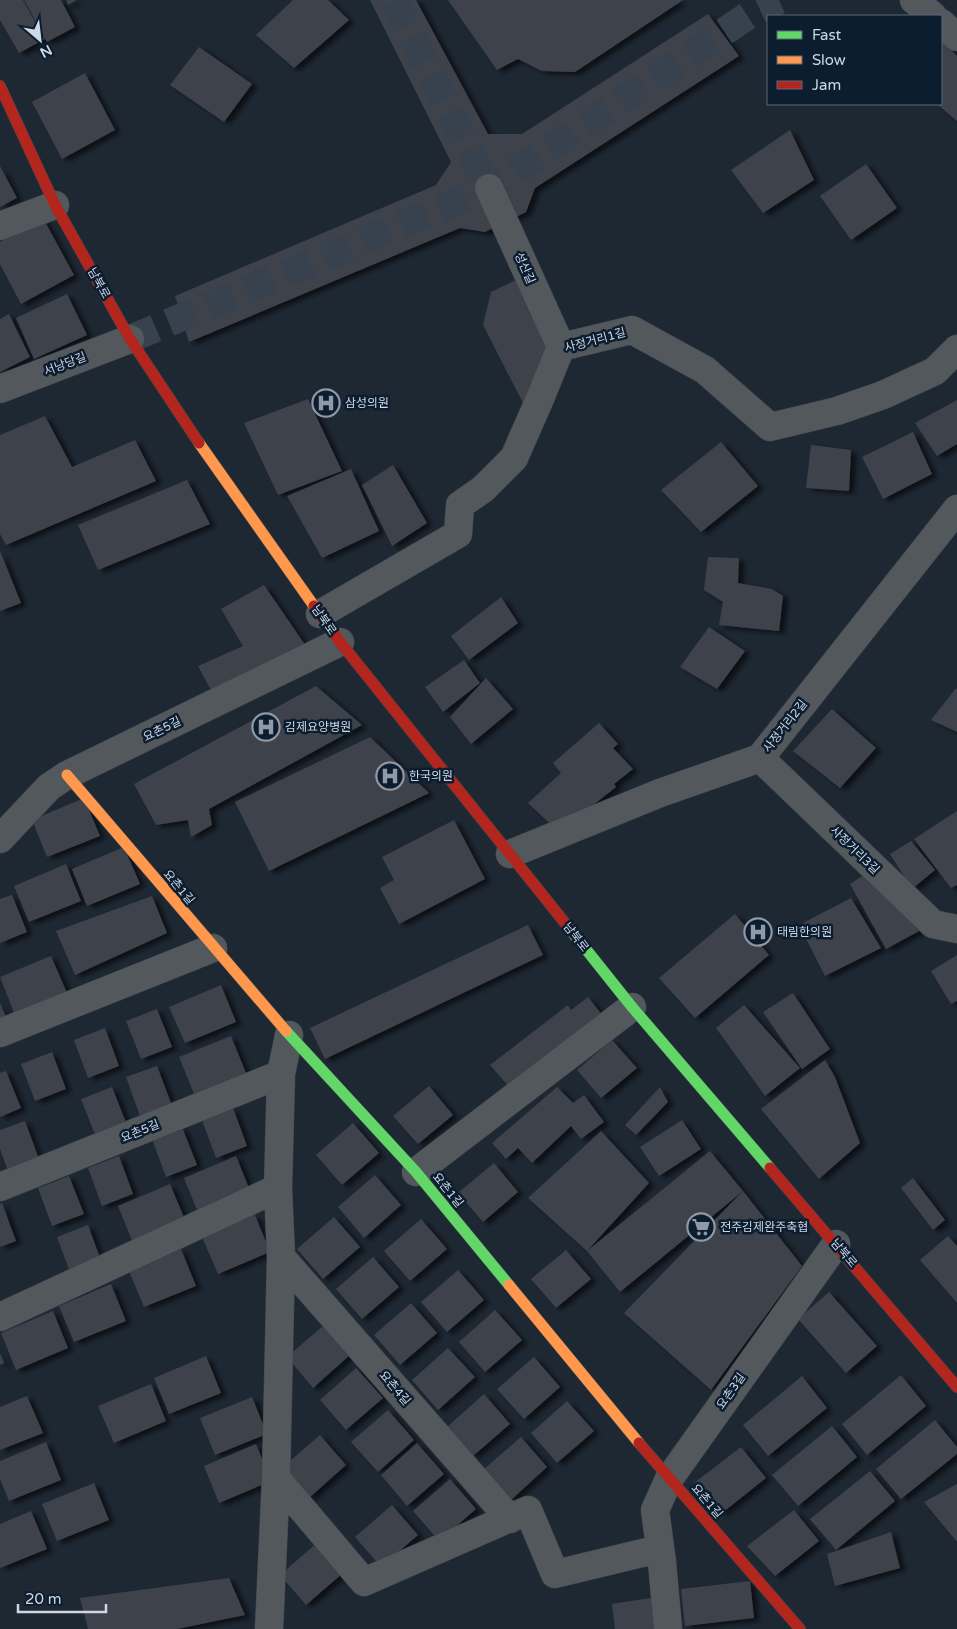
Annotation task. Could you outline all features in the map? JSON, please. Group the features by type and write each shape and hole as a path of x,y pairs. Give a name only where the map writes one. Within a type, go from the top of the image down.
{"main road":[{"name":"남북로","path":"0,86 55,205 130,339 222,477 340,642 632,1007 957,1387"},
{"name":"요촌1길","path":"67,775 289,1035 416,1172 669,1479 800,1629"}],"street":[{"path":"914,0 932,15"},
{"path":"942,24 957,37"},
{"name":"성산길","path":"489,188 561,348"},
{"path":"0,226 55,205"},
{"name":"사정거리1길","path":"320,614 458,534 460,505 483,489 514,458 561,348 632,330 705,370 770,428 837,411 883,395 935,371 957,349"},
{"name":"서낭당길","path":"0,390 130,339"},
{"name":"사정거리2길","path":"510,854 660,793 760,758 957,509"},
{"name":"요촌5길","path":"0,839 49,787 67,775 340,642"},
{"name":"사정거리3길","path":"760,758 933,924 957,929"},
{"path":"0,1033 213,948"},
{"path":"416,1172 632,1007"},
{"path":"270,1629 276,1478 281,1257 278,1188 280,1074 289,1035"},
{"name":"요촌5길","path":"0,1187 280,1074"},
{"path":"0,1317 278,1188"},
{"name":"요촌3길","path":"668,1629 656,1510 669,1479 836,1244"},
{"name":"요촌4길","path":"281,1257 519,1514"},
{"path":"276,1478 364,1582 519,1514 555,1574 660,1549"}],"building":[{"path":"0,0 23,0 45,39 19,53 0,20"},
{"path":"24,0 61,0 75,27 47,42"},
{"path":"66,0 77,0 68,5"},
{"path":"293,0 328,0 349,20 294,68 256,35"},
{"path":"370,0 416,0 488,134 522,134 708,14 739,56 535,188 526,212 485,232 460,228 189,342 175,296 436,185 451,162"},
{"path":"448,0 683,0 575,72 542,71 518,59 497,70"},
{"path":"942,40 957,56 957,121 938,105 942,105"},
{"path":"199,47 252,84 224,122 170,85"},
{"path":"85,73 115,130 62,159 32,102"},
{"path":"790,130 814,180 763,213 731,170"},
{"path":"866,164 897,208 851,240 820,196"},
{"path":"0,166 17,198 0,207"},
{"path":"43,218 74,275 21,304 0,264 0,242"},
{"path":"520,278 556,350 525,407 483,325 491,292"},
{"path":"67,294 87,335 34,359 16,318"},
{"path":"9,314 30,357 0,372 0,319"},
{"path":"308,399 342,471 278,495 244,423"},
{"path":"957,400 957,444 937,456 915,423"},
{"path":"45,416 72,467 135,440 156,481 6,545 0,534 0,435"},
{"path":"913,432 932,474 883,499 862,457"},
{"path":"721,442 758,486 701,532 661,490"},
{"path":"811,445 851,450 849,491 806,488"},
{"path":"393,465 427,523 392,546 362,485"},
{"path":"351,469 379,531 322,558 287,496"},
{"path":"187,480 210,524 98,570 78,525"},
{"path":"0,551 21,603 0,611"},
{"path":"708,557 739,558 738,583 772,589 783,596 779,631 719,625 723,602 704,590"},
{"path":"264,585 308,649 215,698 198,666 243,646 221,609"},
{"path":"501,597 518,623 469,660 451,636"},
{"path":"709,627 745,651 717,689 680,667"},
{"path":"464,660 480,683 443,712 425,687"},
{"path":"486,678 513,709 471,744 450,717"},
{"path":"316,686 362,725 209,809 212,825 191,837 188,820 156,825 134,784"},
{"path":"957,689 957,732 931,720"},
{"path":"832,709 876,748 840,788 793,751"},
{"path":"599,723 618,744 613,748 633,769 614,784 616,787 559,832 528,803 561,773 553,763"},
{"path":"370,737 429,793 269,871 235,802"},
{"path":"84,798 100,836 47,857 32,820"},
{"path":"957,811 957,885 951,888 914,839"},
{"path":"454,820 485,879 399,924 380,888 394,880 382,857"},
{"path":"911,841 935,870 912,889 890,854"},
{"path":"124,847 140,884 87,906 72,869"},
{"path":"66,864 81,901 29,922 14,886"},
{"path":"870,871 921,930 886,949 850,884"},
{"path":"12,895 27,932 0,943 0,899"},
{"path":"152,896 167,933 75,975 56,931"},
{"path":"851,898 881,948 825,976 799,925"},
{"path":"735,914 769,955 695,1018 659,978"},
{"path":"528,925 543,955 325,1059 310,1028"},
{"path":"957,955 957,1001 951,1004 931,971"},
{"path":"51,956 67,993 15,1015 0,977"},
{"path":"221,985 236,1022 185,1043 169,1007"},
{"path":"793,993 830,1049 802,1069 763,1012"},
{"path":"588,997 603,1016 510,1088 490,1065 568,1005 571,1010"},
{"path":"0,1003 8,1022 0,1025"},
{"path":"744,1005 800,1068 765,1096 716,1028"},
{"path":"157,1009 172,1047 141,1059 126,1021"},
{"path":"105,1028 119,1066 88,1078 74,1040"},
{"path":"231,1036 246,1073 194,1094 179,1057"},
{"path":"612,1040 637,1068 601,1098 577,1070"},
{"path":"52,1052 66,1089 35,1101 21,1064"},
{"path":"825,1060 835,1077 860,1143 819,1179 761,1109"},
{"path":"157,1066 171,1103 140,1116 126,1077"},
{"path":"6,1071 21,1108 0,1117 0,1073"},
{"path":"429,1086 453,1115 418,1144 393,1116"},
{"path":"112,1087 127,1125 96,1137 81,1099"},
{"path":"557,1087 573,1103 584,1095 604,1122 581,1139 571,1126 532,1163 518,1148 506,1159 492,1143"},
{"path":"660,1087 668,1102 636,1135 625,1125"},
{"path":"233,1108 247,1146 216,1158 202,1120"},
{"path":"682,1120 701,1149 659,1176 640,1147"},
{"path":"25,1121 39,1159 8,1171 0,1149 0,1130"},
{"path":"353,1123 379,1153 342,1185 316,1155"},
{"path":"182,1127 197,1165 166,1177 152,1139"},
{"path":"601,1131 649,1183 587,1251 528,1198"},
{"path":"710,1151 743,1191 620,1292 587,1251"},
{"path":"119,1156 133,1194 102,1206 88,1168"},
{"path":"236,1156 251,1193 199,1215 184,1178"},
{"path":"494,1163 518,1192 483,1222 458,1193"},
{"path":"375,1175 401,1205 364,1238 338,1207"},
{"path":"69,1176 84,1214 52,1226 38,1188"},
{"path":"913,1178 945,1220 933,1230 901,1188"},
{"path":"170,1184 186,1222 133,1243 118,1206"},
{"path":"743,1191 802,1266 711,1390 624,1313"},
{"path":"2,1203 16,1241 0,1247 0,1204"},
{"path":"255,1215 270,1252 218,1274 202,1237"},
{"path":"334,1217 360,1247 323,1279 297,1249"},
{"path":"421,1219 447,1249 410,1281 384,1251"},
{"path":"88,1225 102,1263 71,1275 57,1237"},
{"path":"948,1236 957,1246 957,1303 920,1260"},
{"path":"181,1249 196,1286 144,1307 129,1271"},
{"path":"566,1250 591,1279 556,1308 531,1279"},
{"path":"373,1257 399,1287 362,1319 336,1289"},
{"path":"458,1270 484,1300 447,1332 421,1302"},
{"path":"111,1284 126,1321 74,1342 59,1306"},
{"path":"829,1292 877,1346 846,1373 798,1319"},
{"path":"411,1303 437,1333 400,1365 374,1335"},
{"path":"495,1310 522,1340 485,1372 459,1342"},
{"path":"53,1311 68,1348 16,1370 1,1333"},
{"path":"324,1325 350,1355 313,1388 287,1357"},
{"path":"448,1348 475,1377 438,1410 412,1380"},
{"path":"0,1353 4,1363 0,1365"},
{"path":"206,1356 221,1393 169,1414 154,1378"},
{"path":"534,1357 560,1387 524,1419 497,1389"},
{"path":"356,1368 383,1398 346,1430 320,1400"},
{"path":"901,1375 926,1406 867,1455 842,1424"},
{"path":"802,1376 827,1408 768,1456 743,1425"},
{"path":"151,1384 166,1421 114,1443 98,1406"},
{"path":"484,1394 510,1424 473,1456 447,1427"},
{"path":"27,1396 43,1433 0,1450 0,1407"},
{"path":"252,1397 267,1434 215,1455 200,1418"},
{"path":"567,1401 594,1431 557,1463 531,1433"},
{"path":"388,1410 414,1440 378,1472 351,1442"},
{"path":"935,1420 957,1447 957,1454 901,1499 876,1469"},
{"path":"832,1426 857,1457 798,1506 772,1475"},
{"path":"320,1435 346,1465 309,1498 283,1467"},
{"path":"521,1437 547,1467 511,1500 484,1469"},
{"path":"46,1442 61,1480 9,1501 0,1479 0,1461"},
{"path":"417,1443 444,1474 407,1506 381,1475"},
{"path":"256,1444 271,1481 219,1503 204,1466"},
{"path":"741,1447 766,1478 722,1513 694,1483"},
{"path":"870,1471 895,1501 836,1550 810,1519"},
{"path":"450,1479 476,1509 439,1541 413,1511"},
{"path":"94,1483 109,1520 57,1541 42,1504"},
{"path":"957,1484 957,1542 924,1502"},
{"path":"392,1505 418,1535 381,1567 355,1537"},
{"path":"794,1510 819,1541 775,1576 747,1546"},
{"path":"31,1511 47,1549 0,1568 0,1524"},
{"path":"891,1532 900,1568 835,1586 827,1554"},
{"path":"317,1543 343,1573 306,1605 280,1575"},
{"path":"229,1578 245,1615 177,1629 88,1629 80,1598"},
{"path":"750,1581 754,1618 685,1626 681,1589"},
{"path":"656,1597 661,1629 615,1629 612,1604"}],"tunnel":[{"path":"393,0 489,188"},
{"path":"130,339 489,188 755,11 779,0"}],"traffic: fast":[{"path":"573,933 632,1007 770,1168"},
{"path":"286,1031 416,1172 509,1285"}],"traffic: slow":[{"path":"199,443 314,606"},
{"path":"67,775 286,1031"},
{"path":"509,1285 639,1443"}],"traffic: jam":[{"path":"0,86 55,205 130,339 199,443"},
{"path":"314,606 340,642 573,933"},
{"path":"770,1168 957,1387"},
{"path":"639,1443 800,1629"}],"place":[{"name":"삼성의원","path":"326,403"},
{"name":"김제요양병원","path":"266,727"},
{"name":"한국의원","path":"390,776"},
{"name":"태림한의원","path":"758,932"},
{"name":"전주김제완주축협","path":"701,1227"}]}
